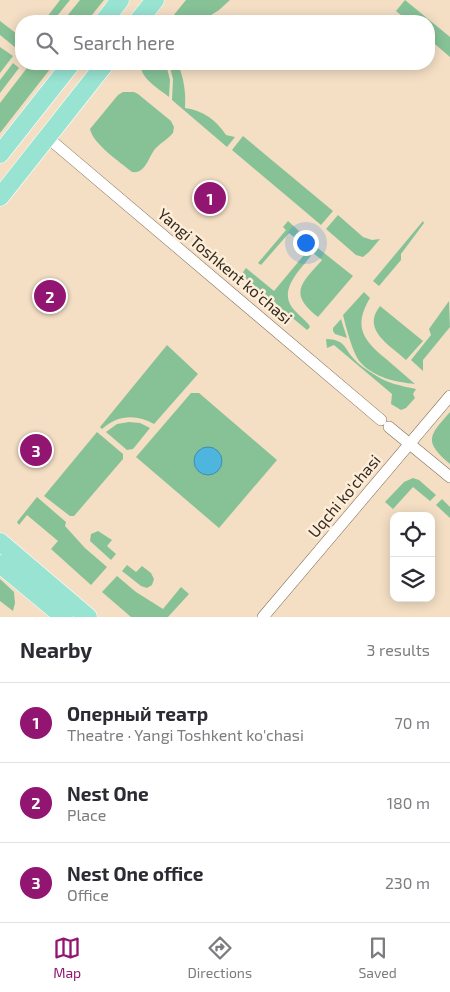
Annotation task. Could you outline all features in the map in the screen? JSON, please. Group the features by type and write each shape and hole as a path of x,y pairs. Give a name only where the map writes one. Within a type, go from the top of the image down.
{"main road":[{"path":"109,15 120,0"},
{"path":"143,15 155,0"},
{"path":"0,154 65,70"},
{"path":"0,197 100,70"},
{"path":"2,550 63,616"},
{"path":"2,550 88,617"}],"street":[{"name":"Yangi Toshkent ko'chasi","path":"47,137 450,477"},
{"name":"Uqchi ko'chasi","path":"262,617 450,396"}],"green space":[{"path":"60,0 70,0 58,15 49,15"},
{"path":"80,0 104,0 92,15 68,15"},
{"path":"186,0 230,0 211,15 174,15"},
{"path":"405,0 423,15 401,15 396,11"},
{"path":"0,21 15,32 15,47 0,35"},
{"path":"435,25 450,37 450,57 435,44"},
{"path":"0,47 13,56 0,73"},
{"path":"13,63 15,65 15,70 17,70 0,93 0,80"},
{"path":"25,70 49,70 0,133 0,103"},
{"path":"141,70 168,70 170,80 169,97 155,87"},
{"path":"171,70 180,70 184,86 185,108 198,111 218,124 226,135 235,137 227,147 172,100 173,79"},
{"path":"123,92 138,94 171,121 174,127 173,133 154,150 144,167 137,172 132,172 108,152 96,141 90,129 118,95"},
{"path":"243,136 333,211 321,225 232,150"},
{"path":"338,215 363,237 372,240 380,239 363,257 356,255 326,229"},
{"path":"288,221 299,231 294,237 289,233 261,265 258,263 286,230 283,227"},
{"path":"423,221 424,223 401,254 401,260 379,286 373,281"},
{"path":"309,241 353,276 318,317 309,309 301,295 301,288 304,282 322,260 313,253 294,277 288,290 290,304 309,325 310,327 307,330 241,275 246,268 274,291 309,249 305,245"},
{"path":"364,292 370,298 362,317 361,325 366,338 377,351 415,384 379,376 361,363 355,354 343,315"},
{"path":"449,301 450,327 423,360 423,371 411,360 431,335 429,329"},
{"path":"380,306 423,341 406,360 386,343 376,330 375,315"},
{"path":"341,319 347,338 335,334 333,331 333,328"},
{"path":"326,339 343,344 358,363 380,378 394,384 416,389 413,394 415,398 406,408 401,410 391,404 392,394 334,345 327,348"},
{"path":"167,345 198,374 154,424 134,417 114,421 102,429 100,427"},
{"path":"191,393 199,393 277,460 219,528 136,457"},
{"path":"450,412 450,464 436,450 432,438 437,427"},
{"path":"140,423 150,428 133,449 127,450 106,432 117,424"},
{"path":"97,432 123,454 123,459 74,516 70,516 44,496"},
{"path":"413,478 419,480 436,495 430,501 413,487 393,509 385,502 404,482"},
{"path":"37,497 66,522 65,526 85,548 107,567 91,585 51,549 58,541 27,515 19,525 17,522"},
{"path":"442,499 450,507 450,518 436,505"},
{"path":"98,531 112,540 107,546 116,554 111,560 90,541 91,534"},
{"path":"127,565 136,572 142,566 151,573 154,579 152,585 147,588 141,586 122,571"},
{"path":"117,576 136,592 163,609 181,587 189,594 168,617 131,617 102,592"},
{"path":"0,579 14,592 15,603 13,611 0,601"}],"water":[{"path":"208,447 218,451 222,461 218,471 208,475 198,471 194,461 198,451"}],"place":[{"name":"Оперный театр","path":"210,198"},
{"name":"Nest One","path":"50,296"},
{"name":"Nest One office","path":"36,450"}]}
